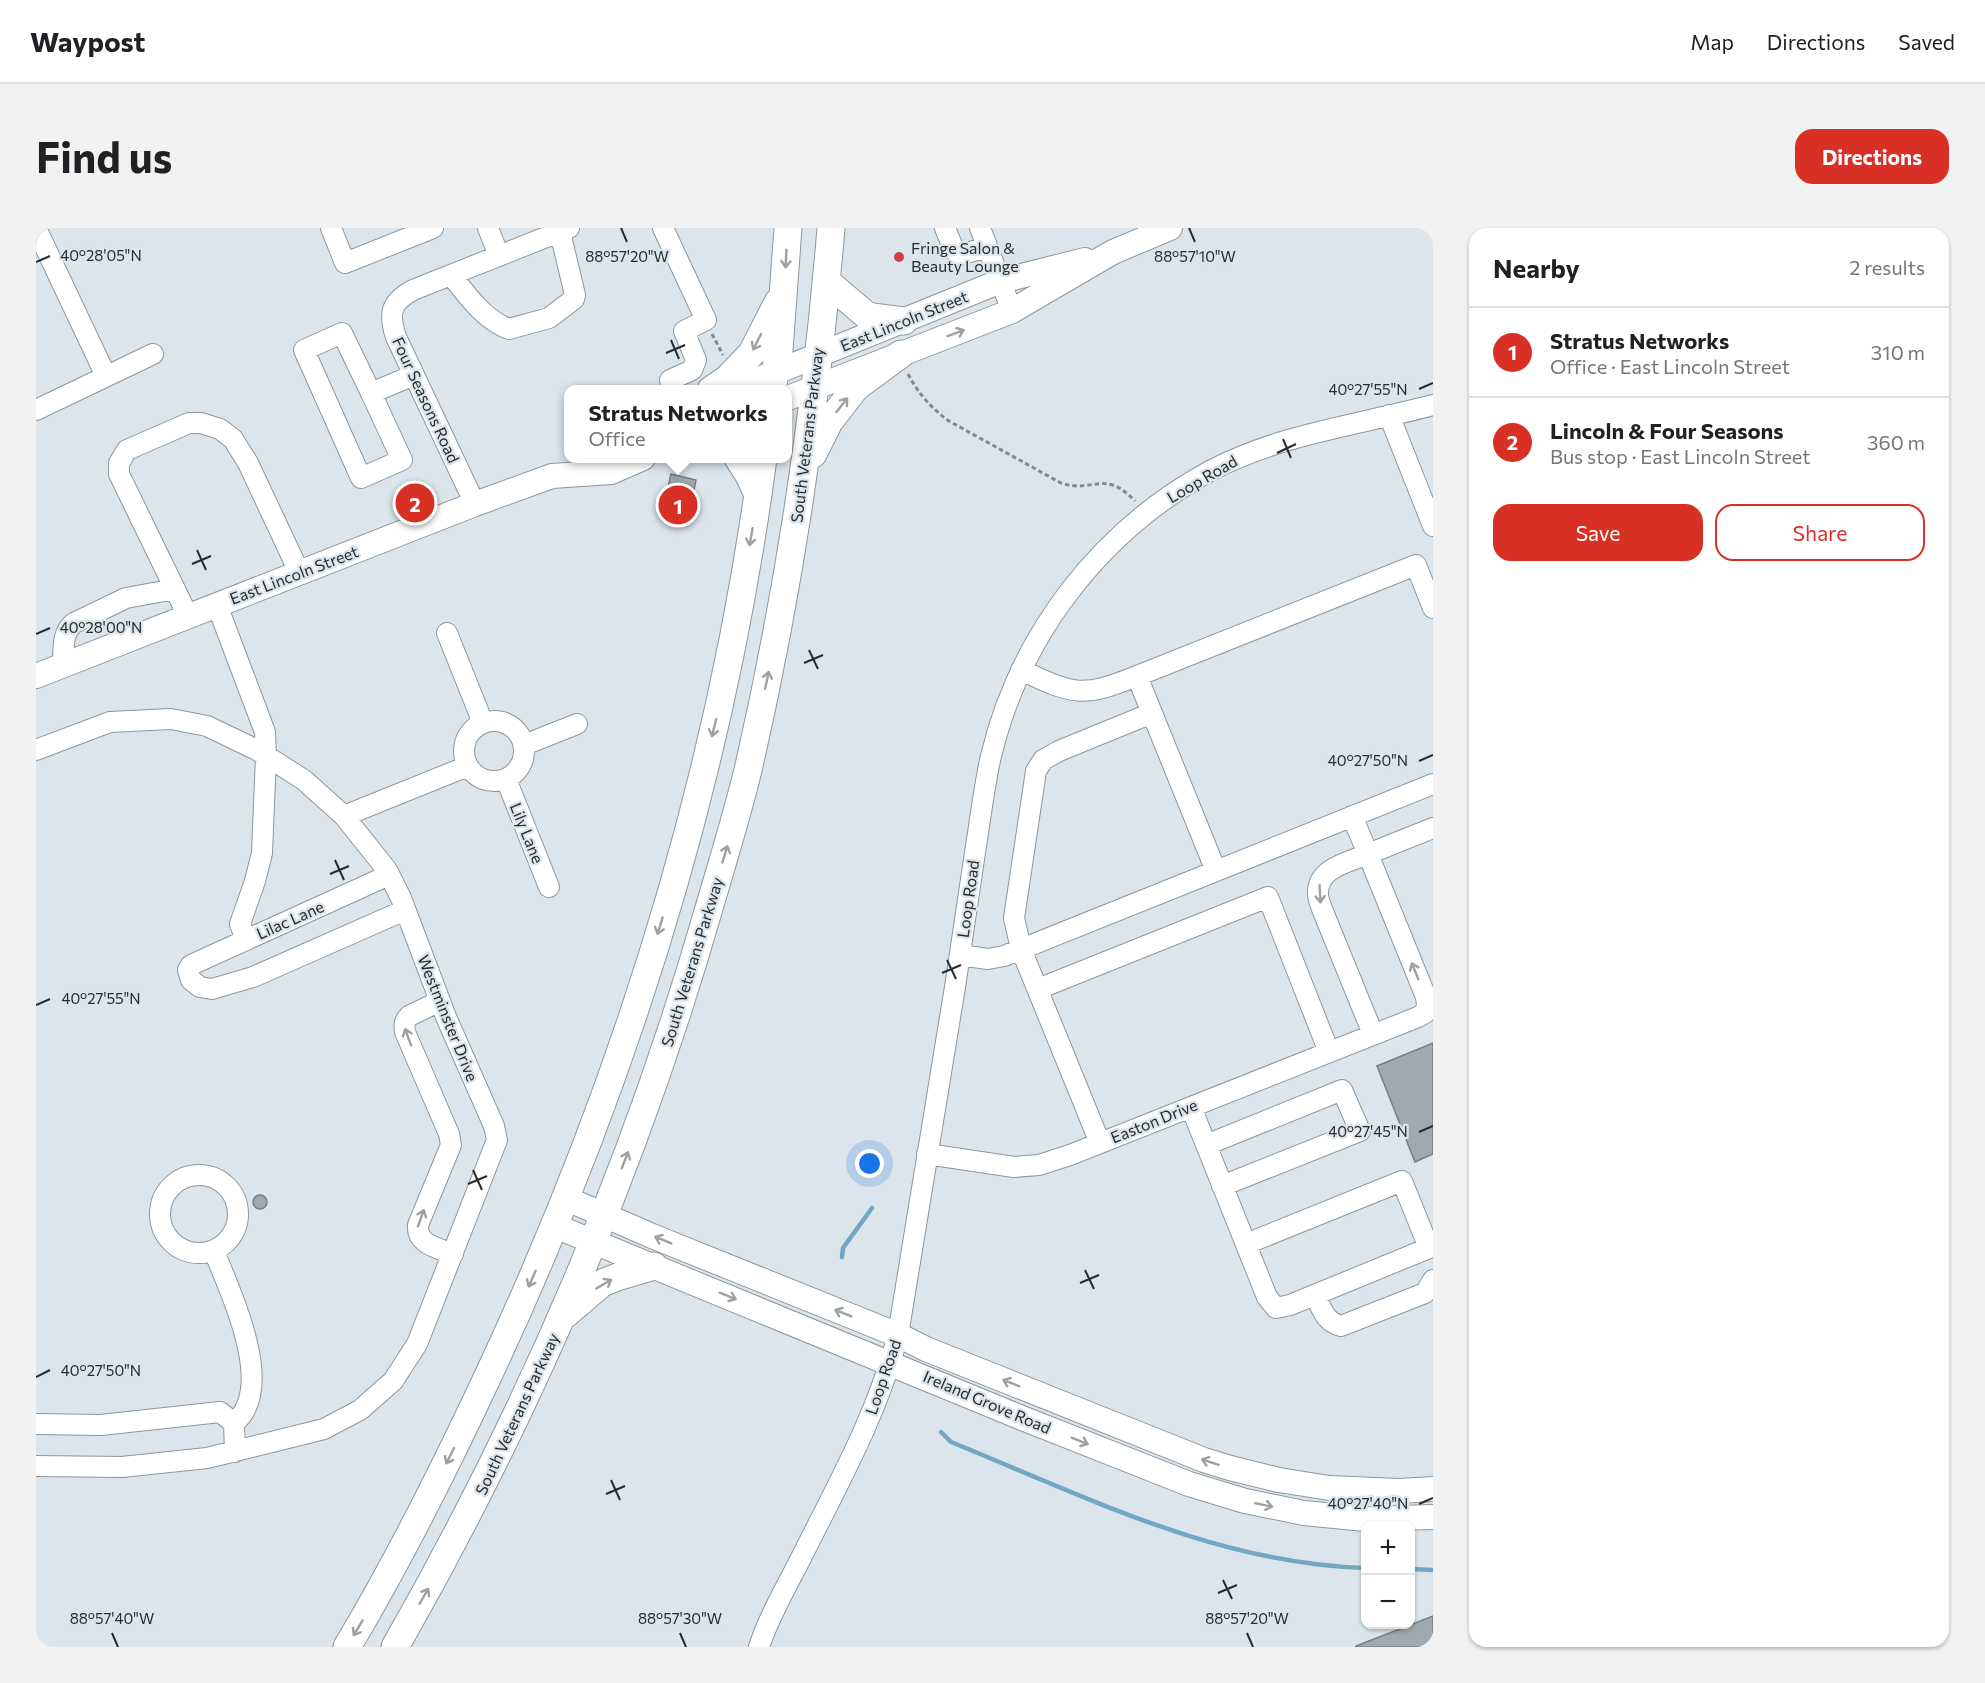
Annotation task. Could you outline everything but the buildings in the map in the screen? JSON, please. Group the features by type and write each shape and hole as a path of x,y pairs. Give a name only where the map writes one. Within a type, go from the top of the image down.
{"highway":[{"path":"773,381 779,350 788,228"},
{"name":"South Veterans Parkway","path":"395,1647 474,1503 518,1415 562,1317 605,1214 683,997 736,819 769,672 804,474 831,228"},
{"path":"826,281 865,314 904,321"},
{"path":"718,385 752,353 784,291"},
{"path":"804,474 829,422 856,387 903,360"},
{"path":"741,463 759,495"},
{"path":"346,1647 372,1605 454,1449 510,1330 555,1226 611,1081 677,870 723,693 759,495 763,463"},
{"path":"562,1317 602,1283 654,1266"}],"main road":[{"name":"East Lincoln Street","path":"792,396 903,360 1012,311 1113,252 1170,228"},
{"name":"East Lincoln Street","path":"755,385 773,381 817,355 1001,281 1113,252"},
{"name":"East Lincoln Street","path":"552,477 571,463"},
{"name":"East Lincoln Street","path":"36,676 475,504 552,477 611,472 633,463"},
{"name":"Ireland Grove Road","path":"565,1198 939,1354 1204,1460 1279,1480 1329,1488 1398,1491 1433,1489"},
{"name":"Ireland Grove Road","path":"555,1226 891,1362 1022,1418 1189,1484 1274,1507 1335,1516 1396,1519 1433,1516"}],"street":[{"path":"36,228 106,376"},
{"path":"331,228 345,263 433,228"},
{"path":"488,228 499,256"},
{"path":"663,228 706,320 684,331 696,360 692,370 670,380 672,385"},
{"path":"945,228 954,250 960,255 987,247"},
{"path":"980,228 1012,311"},
{"path":"451,275 471,300 504,327 509,329 549,318 574,299 575,295 565,230"},
{"name":"Four Seasons Road","path":"475,504 396,337 391,316 397,301 403,296 565,230"},
{"path":"342,333 371,393 402,460 362,478 304,350 342,333"},
{"path":"36,410 153,354"},
{"path":"371,393 414,375"},
{"name":"Loop Road","path":"759,1647 777,1605 872,1412 891,1362 898,1335 986,781 1003,713 1021,670 1049,619 1078,580 1122,534 1164,500 1209,472 1245,455 1291,439 1433,405"},
{"path":"1389,415 1429,505 1433,526"},
{"path":"188,616 119,474 119,463 127,450 189,423 201,423 220,429 233,439 248,463 300,573"},
{"path":"1021,670 1069,691 1085,692 1114,686 1416,565 1433,608"},
{"path":"63,665 64,637 74,623 126,598 175,589"},
{"path":"217,605 265,732 262,853 240,924 246,939"},
{"path":"447,633 483,723"},
{"path":"1137,676 1216,871"},
{"path":"1100,1143 1021,949 1014,918 1036,771 1043,760 1059,751 1152,713"},
{"name":"Westminster Drive","path":"36,750 110,722 171,719 207,726 266,756 304,780 344,816 389,875 494,1126 497,1140 417,1344 393,1381 360,1410 324,1429 235,1452 196,1459 122,1467 36,1466"},
{"path":"494,721 513,727 524,744 523,761 513,775 506,779 488,781 473,773 465,756 468,736 483,723 494,721"},
{"path":"524,744 578,724"},
{"path":"344,816 468,766"},
{"name":"Lily Lane","path":"506,779 549,887"},
{"path":"960,955 996,958 1021,949 1433,784"},
{"path":"1352,816 1368,854"},
{"path":"1373,1034 1322,909 1318,895 1320,883 1325,874 1334,867 1433,828"},
{"name":"Easton Drive","path":"927,1154 1014,1167 1039,1165 1418,1017 1425,1012 1426,998 1368,854"},
{"name":"Lilac Lane","path":"389,875 191,965 188,970 191,980 200,987 212,989 253,977 405,910"},
{"path":"1038,989 1268,897 1329,1052"},
{"path":"440,1001 409,1016 405,1019 404,1026 449,1134 451,1145 418,1225 418,1231 423,1242 453,1254"},
{"path":"1206,1145 1342,1090 1360,1131 1222,1186"},
{"path":"1191,1107 1267,1297 1276,1308 1290,1305 1431,1252 1402,1181 1246,1244"},
{"path":"198,1175 210,1177 221,1182 236,1200 237,1224 232,1235 214,1251 192,1253 181,1249 165,1233 161,1223 162,1201 176,1183 186,1178 198,1175"},
{"path":"214,1251 242,1326 251,1358 248,1402 243,1415 234,1423"},
{"path":"1315,1294 1325,1316 1333,1324 1341,1326 1425,1293 1433,1281"},
{"path":"36,1424 101,1425 220,1412 234,1423 235,1452"}],"path":[{"path":"706,320 728,363"},
{"path":"903,360 922,397 949,421 1061,483 1072,487 1097,483 1110,484 1120,487 1136,502"}],"waterway":[{"path":"842,1257 843,1248 872,1208"},
{"path":"941,1432 951,1442 1051,1484 1153,1524 1205,1541 1311,1564 1361,1568"},
{"path":"1415,1569 1433,1570"}],"place":[{"name":"Fringe Salon & Beauty Lounge","path":"899,257"},
{"name":"Lincoln & Four Seasons","path":"415,503"},
{"name":"Stratus Networks","path":"678,505"}]}
